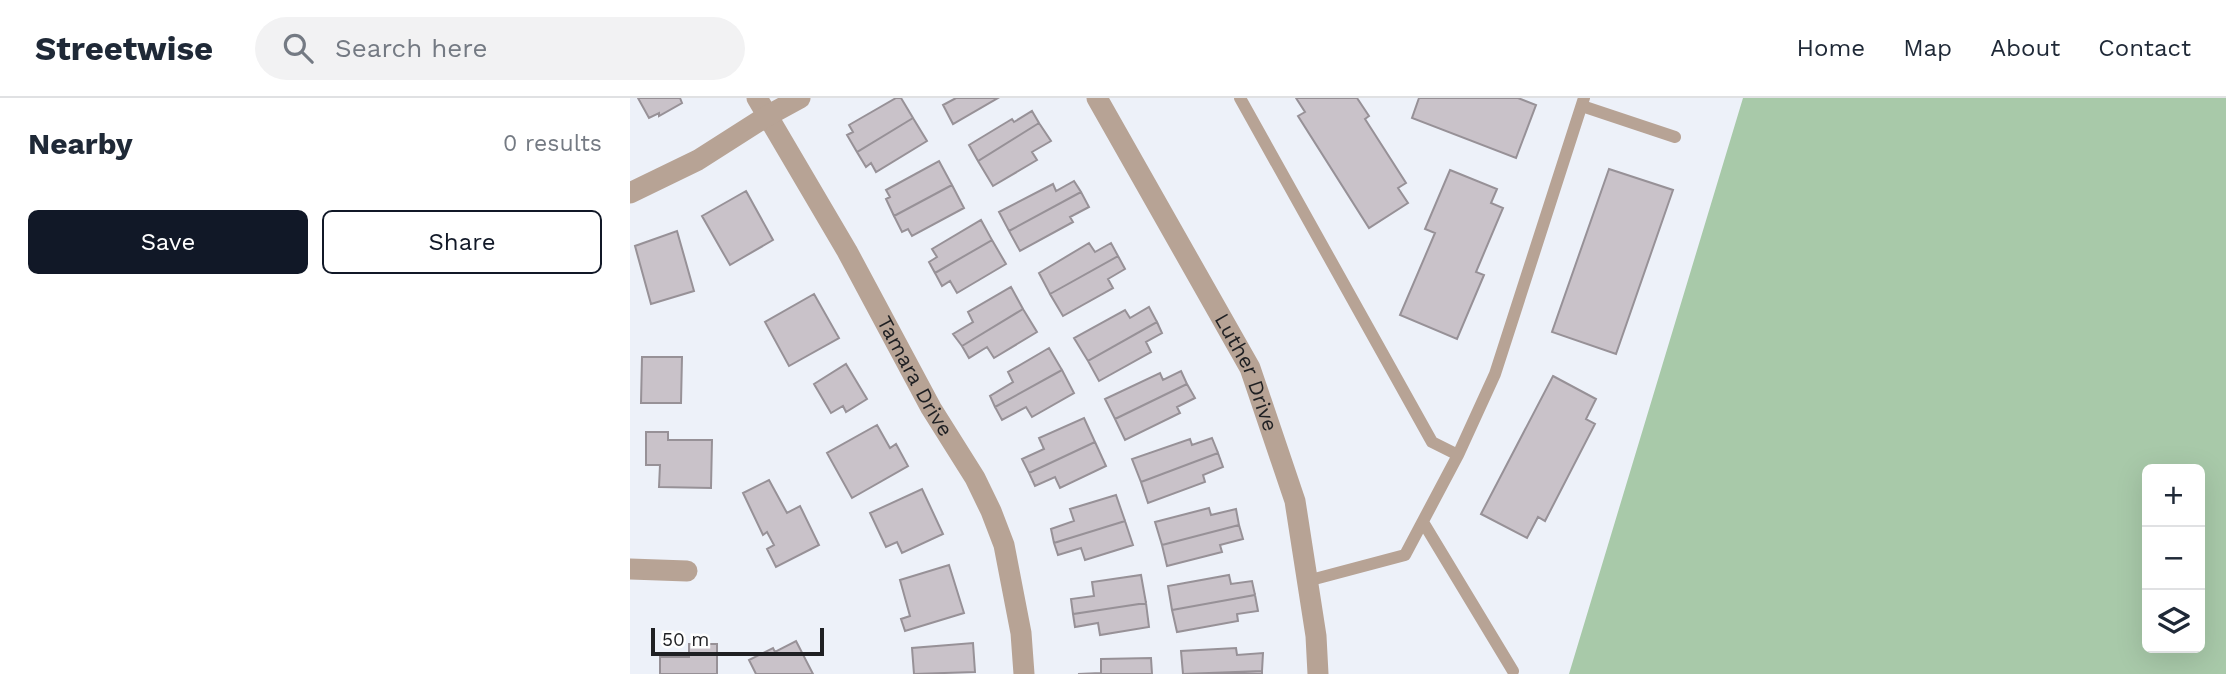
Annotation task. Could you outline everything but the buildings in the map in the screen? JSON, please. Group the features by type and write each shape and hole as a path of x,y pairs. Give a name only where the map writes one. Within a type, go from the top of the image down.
{"street":[{"path":"630,193 698,160 762,107 800,98"},
{"name":"Luther Drive","path":"1097,98 1250,368 1294,501 1316,636 1318,674"},
{"name":"Tamara Drive","path":"762,107 847,251 908,361 930,408 968,467 991,511 1004,545 1021,633 1024,674"},
{"path":"630,569 687,572"}],"lane":[{"path":"1240,98 1432,442 1458,455"},
{"path":"1307,581 1405,555 1458,455 1495,374 1583,102 1675,137"},
{"path":"1423,522 1513,671"}],"green space":[{"path":"1743,98 2226,98 2226,674 1569,674"}]}
